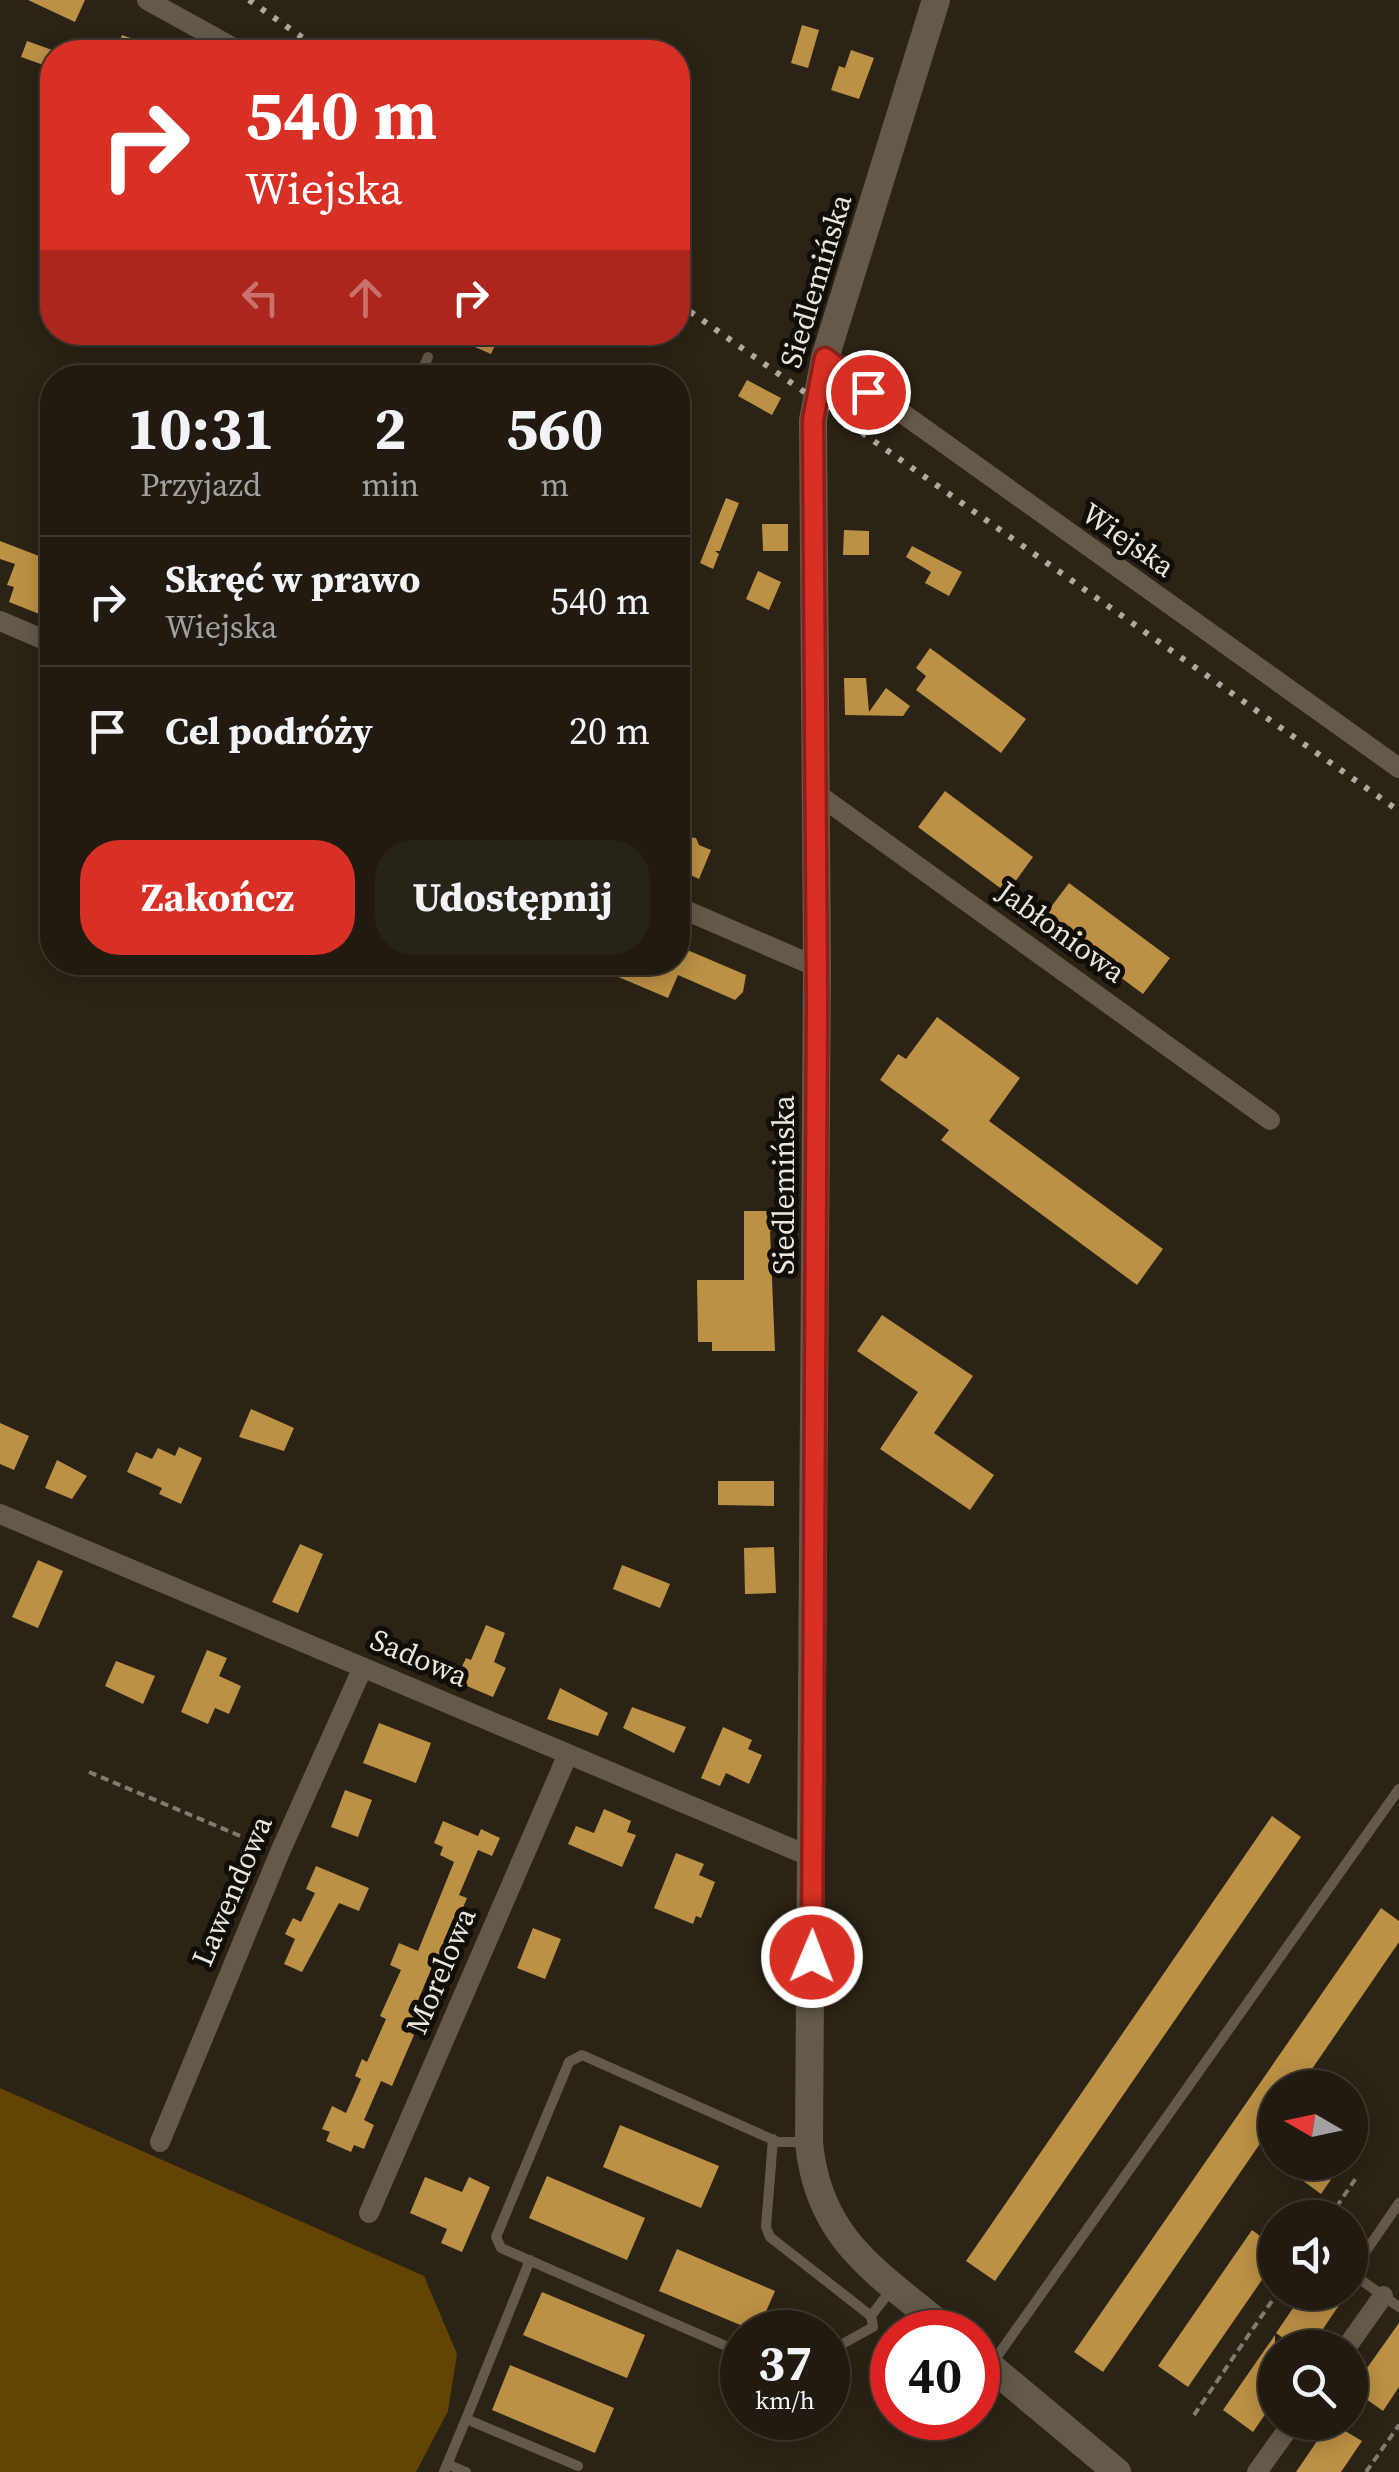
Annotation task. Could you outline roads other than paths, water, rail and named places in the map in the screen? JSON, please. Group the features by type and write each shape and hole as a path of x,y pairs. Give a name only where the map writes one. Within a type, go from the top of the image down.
{"street":[{"path":"148,0 219,40"},
{"name":"Siedlemińska","path":"923,2310 839,2234 823,2209 812,2179 809,2142 814,1858 817,967 813,420 825,358 936,0"},
{"name":"Wiejska","path":"825,358 1399,768"},
{"path":"0,621 40,638"},
{"name":"Jabłoniowa","path":"816,794 1270,1120"},
{"path":"690,912 817,967"},
{"name":"Sadowa","path":"0,1514 814,1858"},
{"name":"Lawendowa","path":"160,2142 280,1852 364,1667"},
{"name":"Morelowa","path":"369,2212 568,1754"},
{"path":"1363,2330 1391,2301"},
{"path":"1000,2374 1118,2472"},
{"path":"1258,2472 1280,2440"}],"lane":[{"path":"425,365 428,358"},
{"path":"1000,2339 1399,1789"},
{"path":"720,2343 501,2248 496,2236 568,2062 582,2055 773,2139 809,2142"},
{"path":"773,2139 766,2228 770,2237 870,2315"},
{"path":"1391,2301 1350,2274 1399,2203"},
{"path":"466,2472 446,2468 530,2260"},
{"path":"876,2310 894,2286"},
{"path":"466,2419 578,2466 564,2472"}],"railway":[{"path":"249,0 306,40"},
{"path":"690,311 1399,811"}]}
